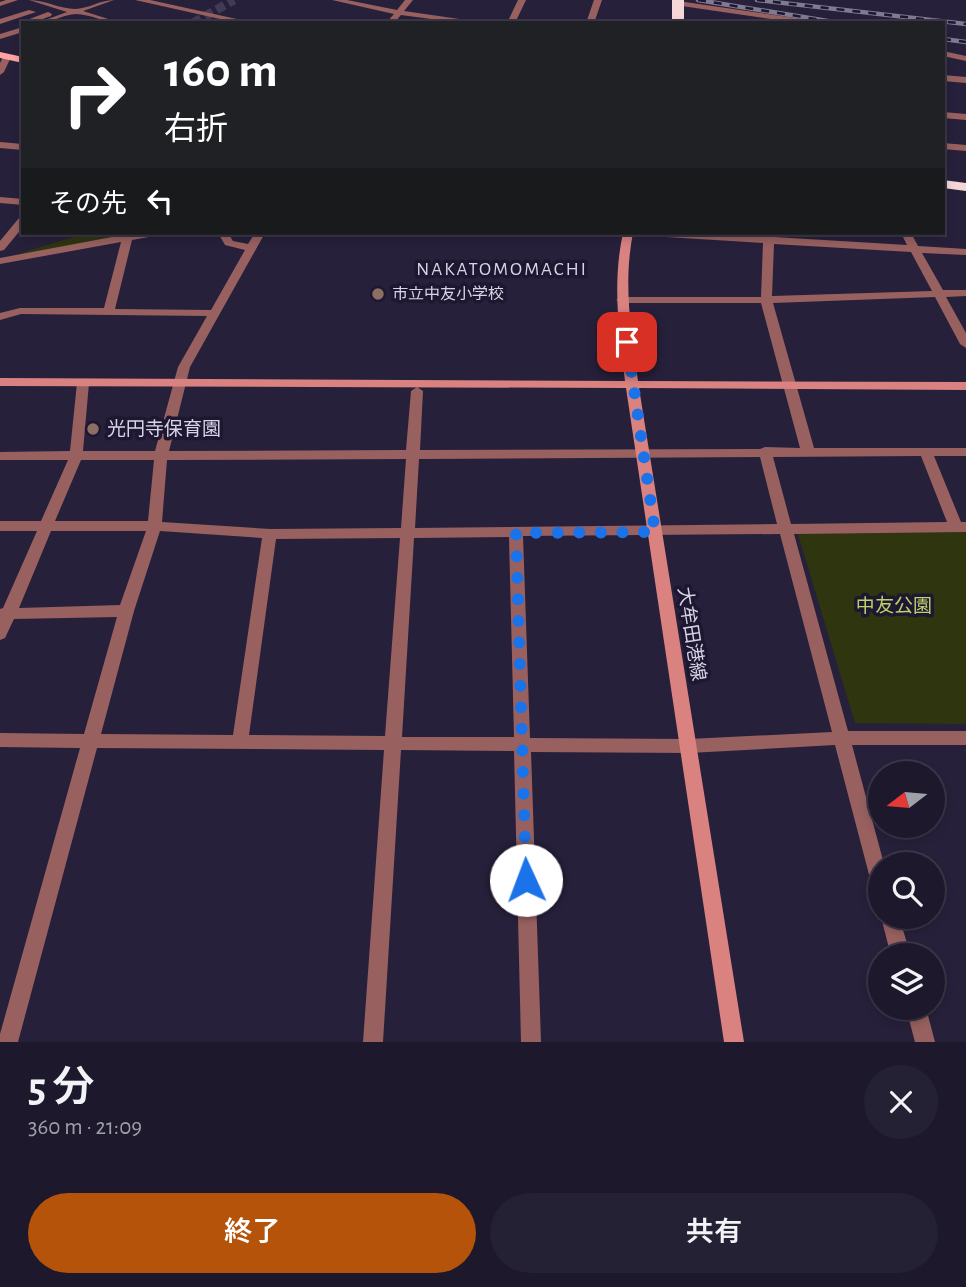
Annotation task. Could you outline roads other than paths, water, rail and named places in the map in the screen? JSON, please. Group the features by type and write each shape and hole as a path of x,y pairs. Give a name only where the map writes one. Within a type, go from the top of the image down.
{"highway":[{"path":"675,1 678,21"},
{"path":"945,184 966,187"},
{"path":"945,192 966,194"}],"main road":[{"path":"2,53 21,53"},
{"path":"2,53 21,59"}],"street":[{"path":"0,4 14,0"},
{"path":"33,0 46,5"},
{"path":"0,22 46,5 89,0"},
{"path":"47,21 110,0"},
{"path":"139,0 242,21"},
{"path":"336,0 468,21"},
{"path":"392,21 409,0"},
{"path":"512,21 522,0"},
{"path":"591,21 598,0"},
{"path":"675,1 765,19 790,21"},
{"path":"62,5 72,12 109,21"},
{"path":"27,21 62,5"},
{"path":"0,31 21,24"},
{"path":"0,37 21,30"},
{"path":"0,72 2,53"},
{"path":"945,54 966,59"},
{"path":"945,78 966,80"},
{"path":"945,115 966,117"},
{"path":"0,145 21,147"},
{"path":"945,146 966,148"},
{"path":"0,200 21,202"},
{"path":"1,244 21,222"},
{"path":"0,261 142,235"},
{"path":"224,235 229,243 250,248"},
{"path":"8,1042 126,611 155,526 162,455 184,367 259,235"},
{"name":"大牟田港線","path":"627,235 621,260 622,300 633,388 734,1042"},
{"path":"729,235 966,251"},
{"path":"907,235 966,344"},
{"path":"769,236 766,300 808,452"},
{"path":"108,313 128,237"},
{"path":"622,300 766,300 966,293"},
{"path":"0,317 20,312 213,313"},
{"path":"0,382 82,387"},
{"path":"180,386 417,391 633,388"},
{"path":"0,389 180,386 966,391"},
{"path":"791,389 966,386"},
{"path":"0,634 4,614 76,456 82,387"},
{"path":"373,1042 405,532 417,391"},
{"path":"0,456 411,455 644,451 966,452"},
{"path":"765,451 872,852"},
{"path":"0,526 155,526 270,534 961,527 926,452"},
{"path":"516,533 531,1042"},
{"path":"240,742 270,534"},
{"path":"4,614 126,611"},
{"path":"0,740 93,738 522,746 689,746 840,738 966,738"},
{"path":"919,1020 925,1042"}],"tunnel":[{"path":"197,21 234,0"}],"railway":[{"path":"698,0 828,21"},
{"path":"757,0 940,21"},
{"path":"945,22 966,24"},
{"path":"945,39 966,42"}],"place":[{"name":"市立中友小学校","path":"378,294"},
{"name":"光円寺保育園","path":"93,429"}],"district":[{"name":"NAKATOMOMACHI","path":"502,269"}],"park label":[{"name":"中友公園","path":"894,606"}]}
